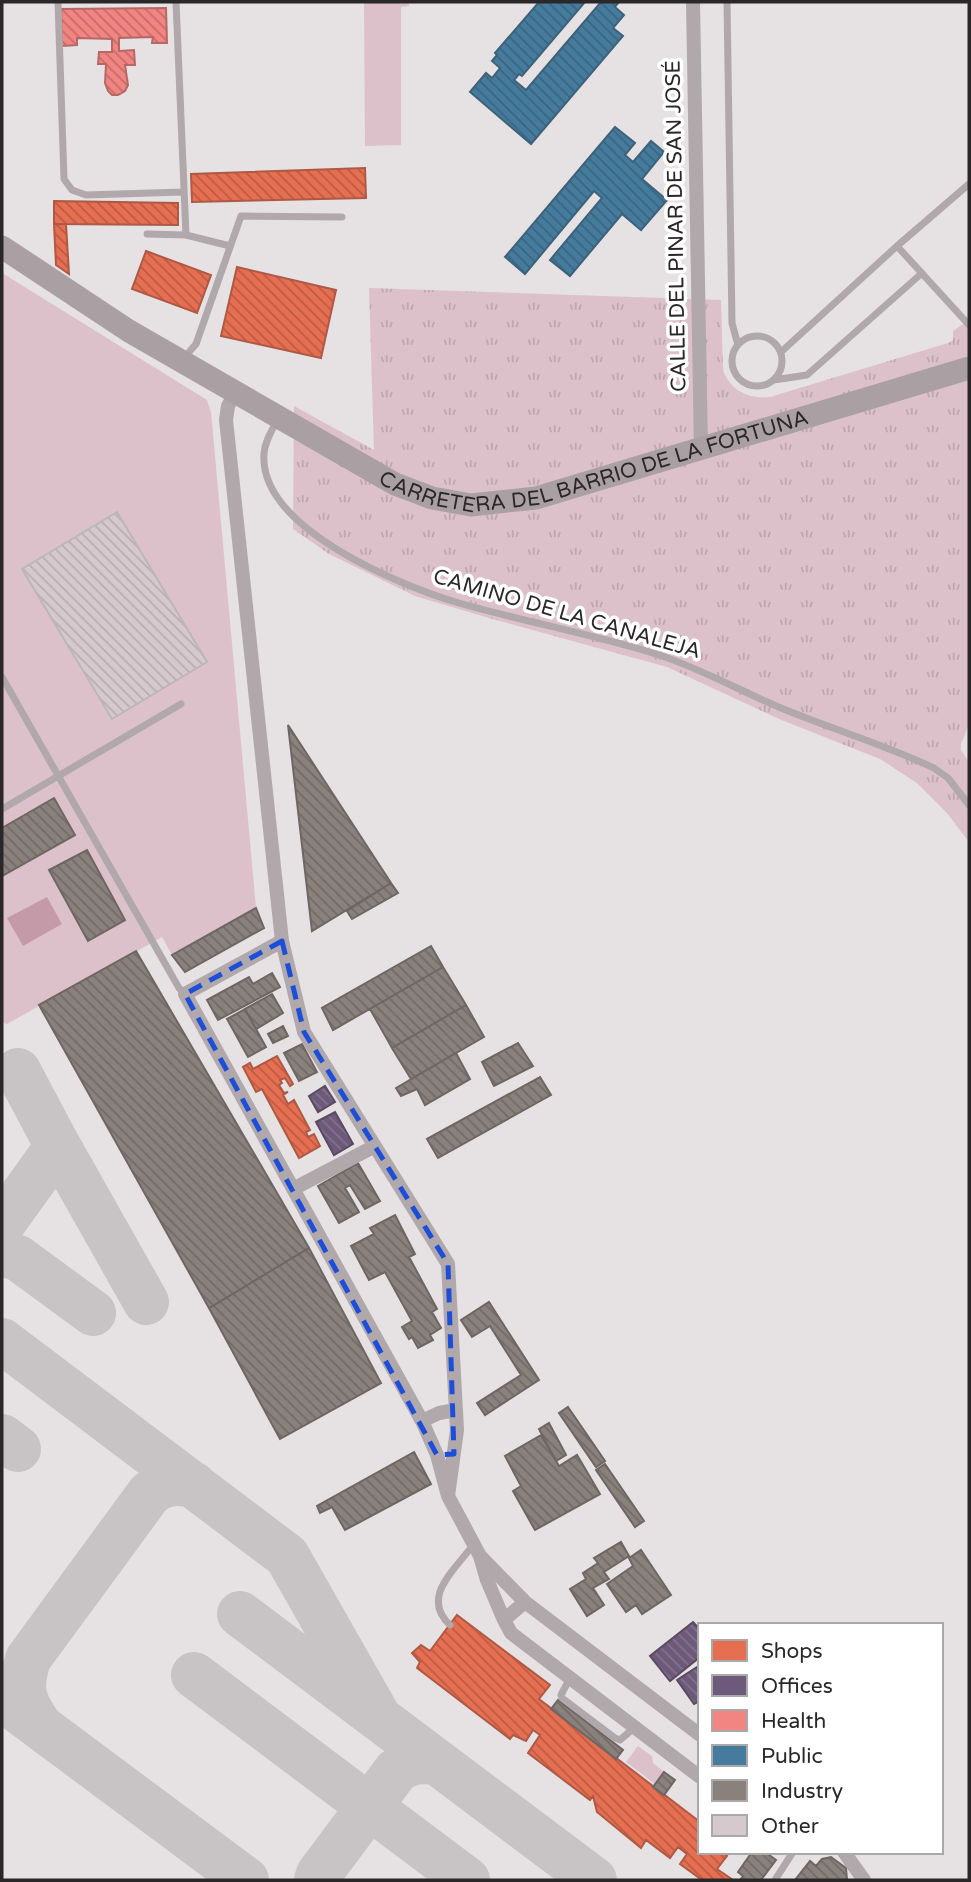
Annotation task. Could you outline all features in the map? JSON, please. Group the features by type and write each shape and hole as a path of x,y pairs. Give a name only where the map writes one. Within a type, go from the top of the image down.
{"main road":[{"name":"CARRETERA DEL BARRIO DE LA FORTUNA","path":"2,247 129,331 395,484 432,498 471,505 536,498 969,368"}],"street":[{"name":"CALLE DEL PINAR DE SAN JOSÉ","path":"693,2 701,449"},
{"path":"235,393 228,406 226,420 282,941 304,1032 448,1264 457,1430 448,1496"},
{"path":"282,941 185,994 422,1421 437,1455 448,1496 477,1550 487,1580 511,1633 698,1775"},
{"path":"293,1189 374,1146"},
{"path":"422,1421 439,1413 456,1410"},
{"path":"437,1455 446,1457 454,1454"},
{"path":"477,1550 525,1602 698,1733"},
{"path":"504,1620 525,1602"},
{"path":"845,1854 864,1880"}],"lane":[{"path":"58,2 64,179 72,190 86,195 183,192"},
{"path":"176,2 186,235"},
{"path":"727,2 732,323 738,345"},
{"path":"781,352 969,184"},
{"path":"181,361 195,344 240,216 342,217"},
{"path":"147,234 186,235 230,246"},
{"path":"897,246 969,325"},
{"path":"774,380 807,375 922,273"},
{"path":"760,336 776,344 781,352 780,373 767,385 753,387 738,378 731,362 733,352 744,339 760,336"},
{"name":"CAMINO DE LA CANALEJA","path":"279,418 264,453 268,481 289,513 334,548 394,578 457,603 626,646 691,667 783,709 934,768 948,778 969,805"},
{"path":"2,677 179,988 185,994"},
{"path":"2,809 181,704"},
{"path":"450,1625 440,1615 437,1602 440,1590 477,1550"},
{"path":"570,1678 562,1698 604,1730 620,1740 635,1727"},
{"path":"775,1880 792,1854"}],"highlighted area":[{"path":"282,941 304,1032 448,1264 454,1454 437,1455 185,994"}],"green space":[{"path":"364,2 409,2 409,6 401,7 401,145 365,146"},
{"path":"2,273 207,400 211,412 256,908 172,955 162,937 7,1024 2,1022"},
{"path":"369,288 721,300 723,370 736,388 754,397 770,397 948,343 953,340 953,331 969,320 969,724 961,750 969,762 969,842 947,813 917,783 880,759 779,719 667,667 415,596 329,554 293,529 294,406 374,450"},
{"path":"638,1746 652,1756 653,1763 664,1772 655,1784 626,1762"}],"shaded area":[{"path":"47,897 62,924 23,946 7,918"}],"building: Shops":[{"path":"365,168 366,198 192,202 191,174"},
{"path":"54,201 178,203 178,225 54,224"},
{"path":"54,224 66,224 69,274 56,265"},
{"path":"146,251 211,275 197,313 132,289"},
{"path":"237,267 336,290 321,358 221,336"},
{"path":"277,1056 293,1084 290,1086 285,1078 280,1080 282,1083 279,1085 284,1093 288,1092 283,1095 288,1104 294,1100 310,1130 306,1132 308,1137 314,1134 320,1146 299,1158 262,1089 256,1092 243,1067 250,1063 253,1069"},
{"path":"457,1615 550,1685 539,1699 698,1820 698,1854 724,1854 727,1856 717,1869 733,1880 702,1880 680,1864 687,1854 678,1847 670,1858 646,1840 641,1848 597,1812 593,1796 590,1800 528,1753 540,1735 533,1730 526,1741 513,1735 510,1739 417,1668 420,1662 412,1653 421,1645 430,1651"}],"building: Offices":[{"path":"325,1086 335,1102 318,1112 309,1096"},
{"path":"335,1112 353,1144 334,1155 316,1122"},
{"path":"693,1622 698,1628 698,1659 670,1681 650,1656"},
{"path":"698,1666 698,1702 694,1704 677,1680"}],"building: Health":[{"path":"166,8 167,43 152,43 153,37 119,38 119,51 134,50 135,65 125,65 128,85 125,91 118,95 112,95 108,91 105,83 106,64 98,64 99,52 112,52 112,39 77,38 77,45 62,46 61,9"}],"building: Public":[{"path":"539,2 585,2 522,76 519,74 514,80 526,90 601,2 619,2 615,7 624,15 613,28 623,36 531,144 470,92 486,73 492,78 500,68 492,61 497,55 495,53"},
{"path":"615,127 635,143 625,155 633,162 651,141 664,152 642,179 667,200 641,230 622,214 570,276 550,260 602,198 594,191 525,274 505,257"}],"building: Industry":[{"path":"288,725 391,883 312,931"},
{"path":"54,798 75,835 2,876 2,828"},
{"path":"87,850 125,920 88,941 49,870"},
{"path":"391,883 398,893 352,919 347,911"},
{"path":"256,908 264,928 185,972 172,955"},
{"path":"431,946 443,967 333,1030 322,1008"},
{"path":"136,951 309,1248 209,1308 39,1005"},
{"path":"443,967 466,1005 392,1048 370,1009"},
{"path":"272,973 280,987 218,1020 207,1000 249,977 253,984"},
{"path":"272,994 283,1013 256,1029 245,1009"},
{"path":"466,1005 484,1037 411,1079 392,1048"},
{"path":"245,1009 266,1047 248,1057 227,1019"},
{"path":"283,1026 288,1036 273,1043 268,1034"},
{"path":"518,1043 533,1066 494,1086 482,1062"},
{"path":"302,1044 317,1072 299,1081 284,1053"},
{"path":"456,1053 470,1079 425,1105 417,1089 401,1096 396,1088"},
{"path":"540,1077 551,1095 438,1158 427,1139"},
{"path":"358,1163 380,1201 365,1209 350,1185 345,1188 359,1212 339,1223 318,1186"},
{"path":"395,1215 415,1254 409,1257 437,1309 432,1312 441,1328 430,1335 433,1340 418,1348 402,1327 412,1321 385,1272 369,1280 351,1246 374,1234 370,1228"},
{"path":"309,1248 381,1383 280,1439 209,1308"},
{"path":"489,1302 539,1380 485,1415 477,1403 521,1375 490,1326 472,1337 461,1320"},
{"path":"568,1407 605,1461 596,1467 559,1413"},
{"path":"549,1423 566,1455 556,1461 539,1429"},
{"path":"541,1435 559,1466 577,1455 600,1494 535,1530 513,1491 521,1486 505,1456"},
{"path":"414,1452 431,1484 345,1530 332,1507 320,1513 317,1506"},
{"path":"605,1464 644,1521 635,1527 596,1470"},
{"path":"621,1542 629,1556 604,1572 609,1579 593,1588 604,1605 587,1616 570,1589 586,1579 583,1573 598,1563 594,1558"},
{"path":"641,1550 671,1595 642,1614 636,1605 626,1612 607,1584 633,1566 629,1558"},
{"path":"558,1700 623,1750 616,1759 551,1709"},
{"path":"664,1772 675,1780 664,1795 653,1787"},
{"path":"751,1854 768,1854 776,1860 761,1880 740,1880 743,1876 738,1872"},
{"path":"831,1857 846,1868 847,1880 795,1880 810,1861 816,1866 822,1859"}],"building: Other":[{"path":"117,512 207,662 112,719 22,569"}],"taxiway":[{"path":"2,1224 53,1153 54,1139 18,1071"},
{"path":"54,1139 146,1302"},
{"path":"2,1253 18,1258 93,1313"},
{"path":"2,1341 287,1556 379,1718"},
{"path":"2,1437 18,1449"},
{"path":"40,1726 29,1709 24,1694 28,1659 149,1494 170,1484 194,1485"},
{"path":"240,1614 594,1880"},
{"path":"194,1675 467,1880"},
{"path":"15,1708 246,1880"},
{"path":"317,1880 396,1771 415,1762 437,1762"}]}
